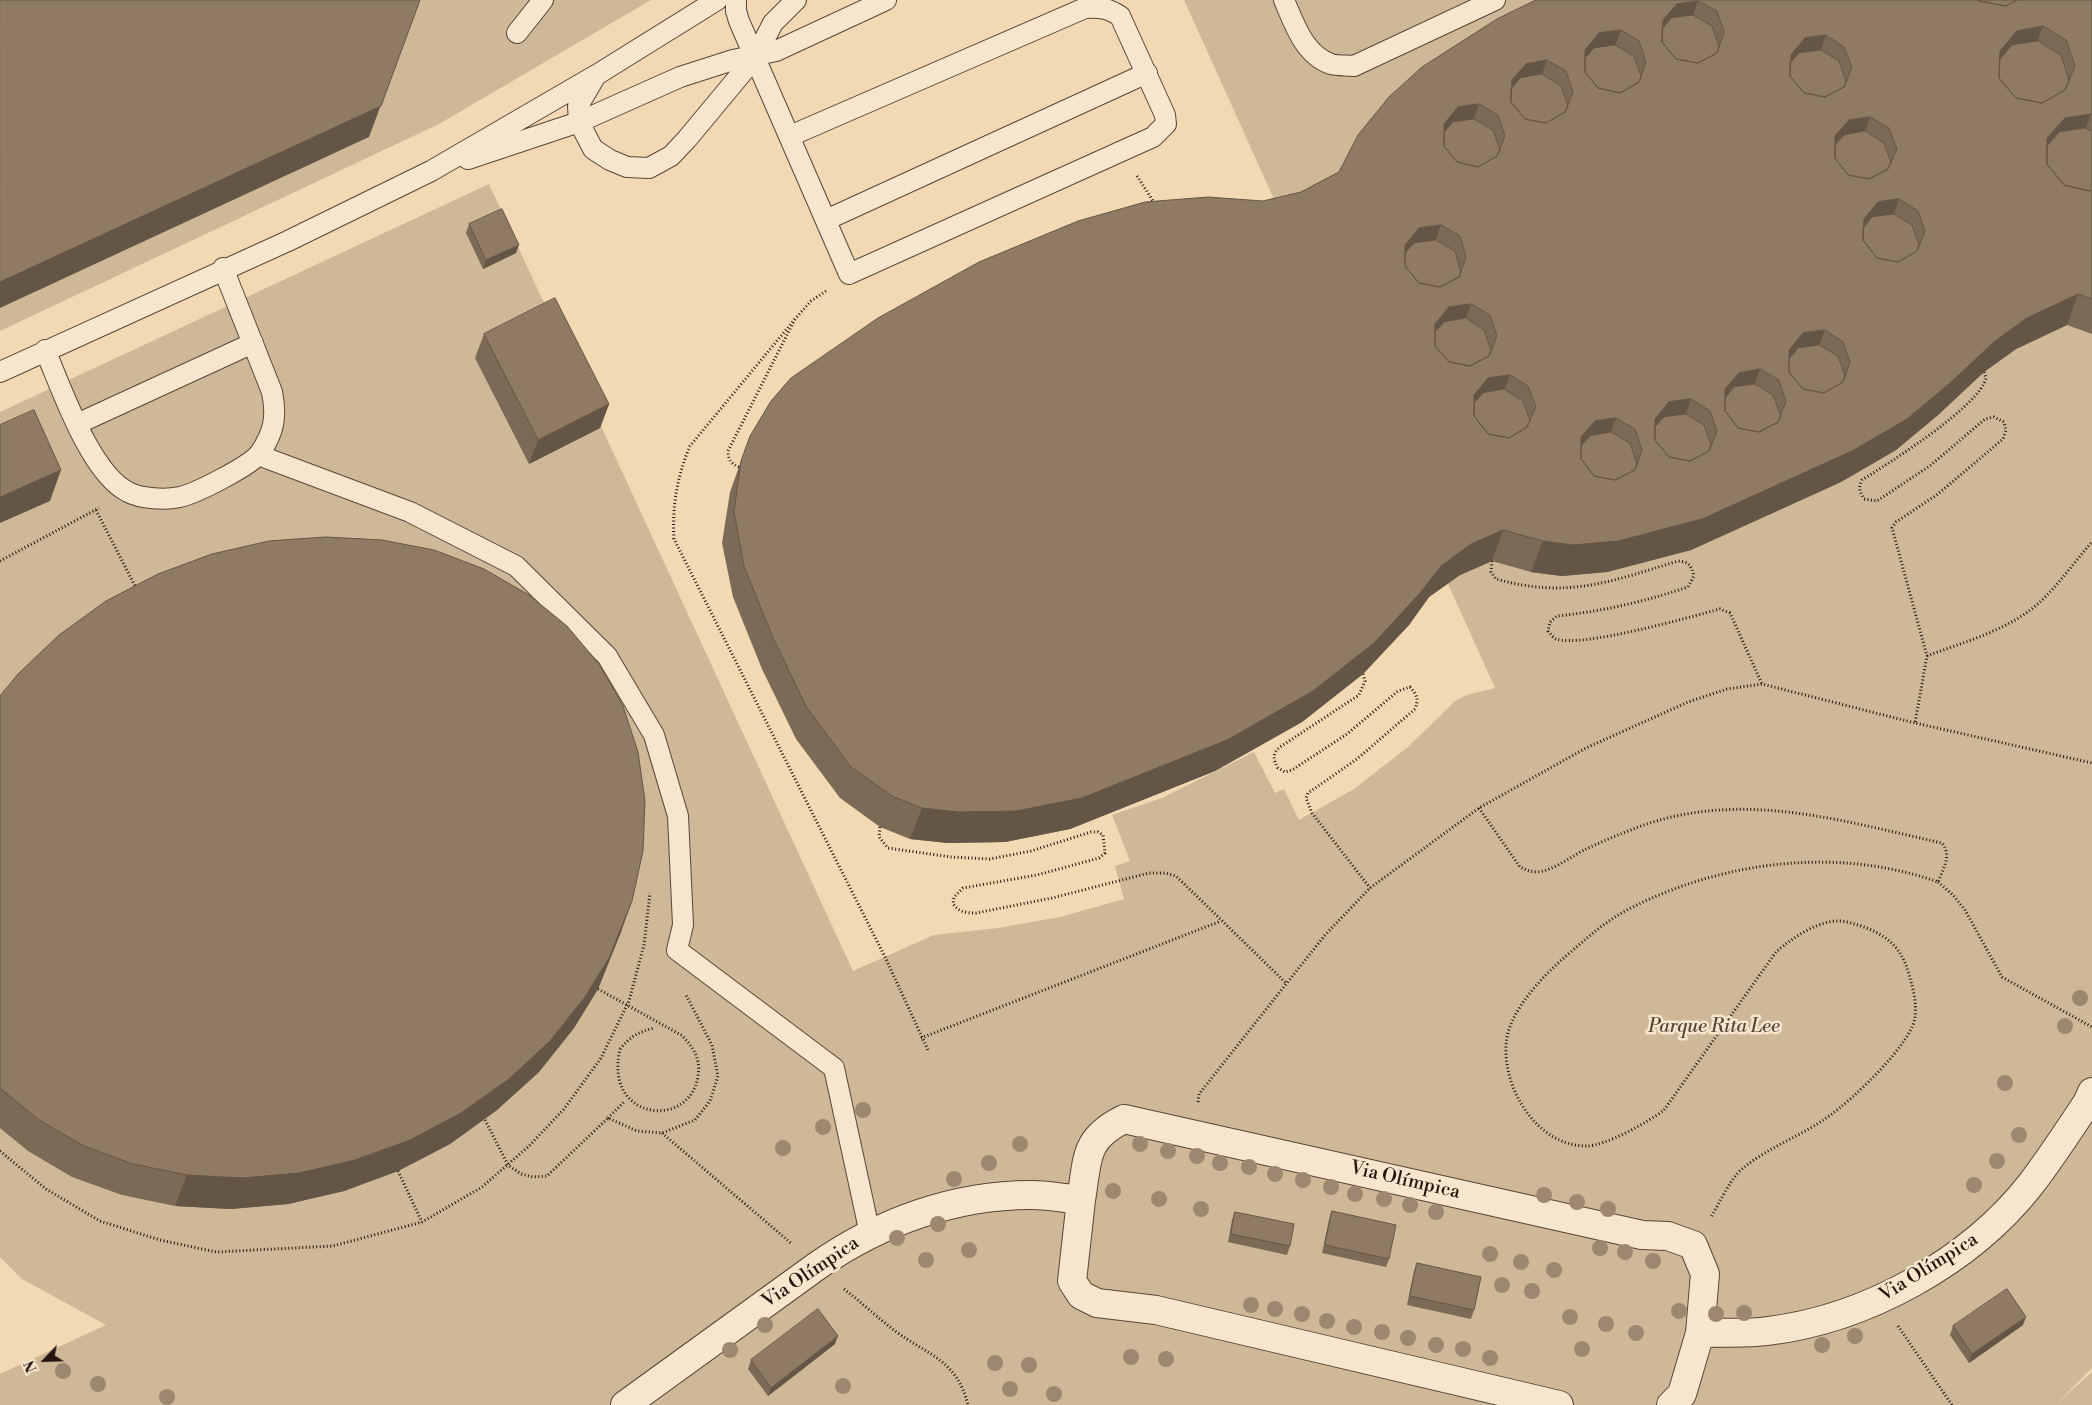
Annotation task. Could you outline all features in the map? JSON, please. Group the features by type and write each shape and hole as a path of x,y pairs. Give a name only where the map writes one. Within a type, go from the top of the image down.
{"street":[{"name":"Via Olímpica","path":"1700,1333 1768,1331 1836,1317 1881,1300 1932,1271 1981,1237 2030,1185 2087,1103 2092,1092"},
{"name":"Via Olímpica","path":"1559,1405 1156,1310 1097,1302 1081,1295 1072,1281 1081,1200 1090,1147 1105,1128 1124,1119 1642,1235 1668,1236 1693,1245"},
{"name":"Via Olímpica","path":"625,1405 848,1245 902,1219 948,1206 998,1196 1033,1195 1081,1200"},
{"path":"1671,1405 1682,1394 1700,1333 1705,1274 1693,1245"}],"lane":[{"path":"518,33 543,0"},
{"path":"0,372 224,268 288,241 431,171 598,74 717,0"},
{"path":"736,0 736,12 849,274 1153,137 1166,124 1165,114 1120,16 1112,10 1100,7 1086,8 790,136"},
{"path":"598,74 578,106 579,122 593,149 610,160 627,166 649,168 672,156 756,56 773,23 796,0"},
{"path":"431,171 579,122 680,77 733,60 776,51 886,0"},
{"path":"1284,0 1301,38 1316,56 1331,64 1354,66 1495,0"},
{"path":"826,220 1147,73"},
{"path":"45,350 77,424 105,475 128,493 151,498 181,497 229,475 258,455 271,434 276,412 272,392 224,268"},
{"path":"77,424 253,343"},
{"path":"258,455 410,512 516,566 607,656 654,735 678,816 683,925 677,950 834,1068 870,1234"}],"path":[{"path":"1124,150 1150,199 1160,209"},
{"path":"849,274 811,301 690,446 683,463 672,513 674,539 885,957 928,1050"},
{"path":"739,467 732,464 728,457 728,451 795,319"},
{"path":"1915,723 1927,656 1892,528 1896,522 1938,494 2003,439 2006,430 2004,422 1994,417 1985,419 1925,470 1877,501 1864,499 1859,492 1859,485 1862,480 1923,442 1980,390 1986,378 1984,372"},
{"path":"0,561 128,493"},
{"path":"96,510 137,590"},
{"path":"1927,656 1997,629 2023,615 2041,600 2092,542"},
{"path":"1492,561 1491,572 1496,579 1522,586 1562,589 1598,584 1678,561 1686,562 1691,566 1694,576 1688,587 1645,602 1612,610 1557,616 1550,622 1548,631 1554,638 1564,640 1593,638 1676,622 1720,609 1726,609 1730,613 1762,684"},
{"path":"1363,674 1365,681 1359,694 1280,747 1274,752 1273,758 1278,768 1284,772 1292,770 1347,734 1398,691 1410,687 1416,694 1418,702 1416,709 1357,759 1308,793 1306,798 1312,813 1370,888"},
{"path":"1194,1134 1199,1094 1325,935 1370,888 1479,808 1586,748 1688,702 1727,689 1762,684 1915,723 2092,763"},
{"path":"1479,808 1520,867 1531,872 1540,872 1588,849 1653,822 1690,813 1778,809 1808,813 1942,843 1948,855 1938,882"},
{"path":"880,827 879,837 888,848 961,858 990,859 1031,852 1091,832 1098,832 1103,835 1105,853 1099,858 1037,875 963,888 954,897 953,904 957,910 966,913 1052,898 1149,873 1165,873 1176,876 1286,983"},
{"path":"1693,1245 1740,1171 1758,1157 1830,1116 1903,1045 1915,1018 1914,993 1908,969 1898,947 1875,930 1844,921 1819,925 1792,937 1776,952 1664,1110 1647,1123 1588,1147 1563,1142 1537,1125 1518,1100 1506,1069 1507,1036 1522,1002 1554,966 1600,927 1626,910 1693,882 1770,865 1805,861 1860,864 1916,874 1938,882 1953,895 1965,910 2002,977 2092,1027"},
{"path":"0,1151 46,1189 100,1221 160,1240 216,1252 333,1246 422,1222 482,1187 529,1146 564,1109 601,1058 629,1001 644,945 651,886"},
{"path":"921,1038 1221,921"},
{"path":"608,1118 637,1131 662,1132 695,1120 710,1101 718,1076 712,1045 686,995 677,950"},
{"path":"598,989 681,1035 691,1044 697,1056 699,1070 697,1084 680,1105 667,1110 653,1110 640,1106 629,1098 621,1088 617,1074 620,1049 624,1044 640,1031 654,1028"},
{"path":"485,1120 508,1164 521,1174 533,1177 547,1176 625,1101"},
{"path":"662,1132 817,1266 896,1331 934,1354 961,1380 968,1405"},
{"path":"398,1171 422,1222"},
{"path":"1881,1300 1952,1405"}],"green space":[{"path":"0,0 651,0 439,124 0,331"},
{"name":"Parque Rita Lee","path":"1184,0 2092,0 2092,1368 2056,1404 2092,1372 2092,1405 0,1405 0,1374 106,1325 22,1279 0,1257 0,412 489,184 853,971 934,935 998,928 1060,917 1124,899 1115,866 1130,861 1112,815 1162,798 1254,752 1275,793 1284,789 1299,820 1354,789 1408,747 1454,702 1466,695 1495,688"}],"building":[{"path":"0,0 420,0 381,106 0,282"},
{"path":"1536,0 1978,0 2006,6 2017,0 2092,0 2092,114 2065,118 2047,138 2047,164 2064,185 2090,191 2092,189 2092,299 2078,294 2027,318 1995,341 1949,384 1907,419 1852,451 1702,519 1618,541 1573,545 1543,541 1503,530 1471,544 1441,566 1420,593 1374,643 1313,691 1227,740 1082,798 1016,811 959,812 922,808 892,796 851,767 807,708 773,638 744,566 734,512 741,461 750,436 771,401 791,378 878,318 979,262 1078,221 1145,202 1208,197 1263,201 1301,192 1339,172 1358,135 1389,97 1422,67 1497,19","holes":["1698,1 1717,11 1724,32 1717,53 1698,63 1676,59 1662,42 1663,20 1677,4","2043,26 2066,40 2075,66 2065,90 2042,103 2016,98 1999,78 2000,51 2017,31","1621,30 1639,41 1646,62 1639,82 1620,93 1598,88 1585,72 1585,50 1599,33","1826,35 1844,47 1852,67 1844,87 1825,97 1804,93 1790,76 1791,55 1805,38","1547,60 1566,71 1573,92 1565,112 1546,123 1525,119 1511,102 1512,80 1526,64","1479,104 1498,115 1505,136 1497,156 1478,167 1457,162 1444,146 1444,124 1458,107","1870,117 1889,128 1897,149 1888,169 1869,179 1848,175 1835,158 1835,136 1849,120","1899,199 1918,211 1925,231 1917,251 1898,262 1877,258 1863,240 1864,219 1878,202","1441,225 1460,236 1466,257 1459,277 1440,287 1419,283 1405,266 1405,245 1419,228","1471,304 1490,315 1497,336 1489,356 1470,366 1449,362 1435,346 1435,324 1449,307","1825,330 1843,342 1850,362 1843,382 1824,393 1803,389 1789,372 1789,350 1803,333","1760,369 1779,380 1786,401 1778,422 1759,432 1738,428 1725,411 1725,389 1739,373","1510,375 1528,386 1536,407 1527,427 1509,438 1488,434 1474,416 1474,395 1488,378","1691,399 1710,411 1717,431 1709,451 1690,461 1669,457 1655,440 1655,419 1669,402","1616,418 1635,429 1642,450 1635,470 1615,480 1594,476 1581,459 1581,437 1595,421"]},
{"path":"1978,0 2017,0 2006,6"},
{"path":"1693,15 1712,26 1719,47 1717,53 1698,63 1676,59 1662,42 1662,29 1671,18"},
{"path":"2038,41 2061,55 2069,80 2065,90 2042,103 2016,98 1999,78 2000,59 2012,45"},
{"path":"1615,45 1634,56 1641,76 1639,82 1620,93 1598,88 1585,72 1585,58 1594,48"},
{"path":"1821,50 1839,61 1846,81 1844,87 1825,97 1804,93 1790,76 1790,63 1799,53"},
{"path":"1542,74 1561,86 1568,106 1565,112 1546,123 1525,119 1511,102 1511,89 1520,78"},
{"path":"1474,119 1493,130 1500,150 1497,156 1478,167 1457,162 1444,146 1444,132 1453,122"},
{"path":"2085,128 2092,132 2092,189 2090,191 2064,185 2047,164 2047,146 2059,132"},
{"path":"1865,131 1884,143 1891,162 1888,169 1869,179 1848,175 1835,158 1835,145 1844,135"},
{"path":"502,209 519,245 486,260 469,224"},
{"path":"1894,214 1912,225 1919,245 1917,251 1898,262 1877,258 1863,240 1863,228 1872,217"},
{"path":"1436,240 1455,251 1461,272 1459,277 1440,287 1419,283 1405,266 1405,253 1414,243"},
{"path":"555,298 609,404 538,440 484,334"},
{"path":"1466,318 1484,330 1491,350 1489,356 1470,366 1449,362 1435,346 1435,332 1444,322"},
{"path":"1819,345 1838,356 1845,376 1843,382 1824,393 1803,389 1789,372 1789,359 1798,348"},
{"path":"1755,384 1773,395 1781,416 1778,422 1759,432 1738,428 1725,411 1725,398 1734,387"},
{"path":"1504,389 1523,401 1530,420 1527,427 1509,438 1488,434 1474,416 1474,403 1483,393"},
{"path":"34,410 61,470 0,497 0,425"},
{"path":"1686,414 1704,425 1711,445 1709,451 1690,461 1669,457 1655,440 1655,427 1664,417"},
{"path":"1611,432 1630,443 1637,464 1635,470 1615,480 1594,476 1581,459 1581,446 1590,436"},
{"path":"326,537 382,540 434,550 484,569 529,595 567,626 599,664 623,706 638,752 645,801 643,851 632,901 609,958 585,997 550,1041 509,1079 461,1113 410,1140 355,1160 299,1173 242,1178 187,1175 133,1164 84,1146 39,1120 0,1088 0,696 18,674 59,635 106,601 158,574 212,554 269,541"},
{"path":"1332,1211 1396,1225 1389,1259 1325,1245"},
{"path":"1235,1212 1294,1224 1290,1246 1231,1234"},
{"path":"1417,1263 1481,1277 1474,1310 1410,1296"},
{"path":"2007,1289 2026,1317 1972,1354 1953,1326"},
{"path":"818,1309 838,1336 771,1388 751,1360"}]}
